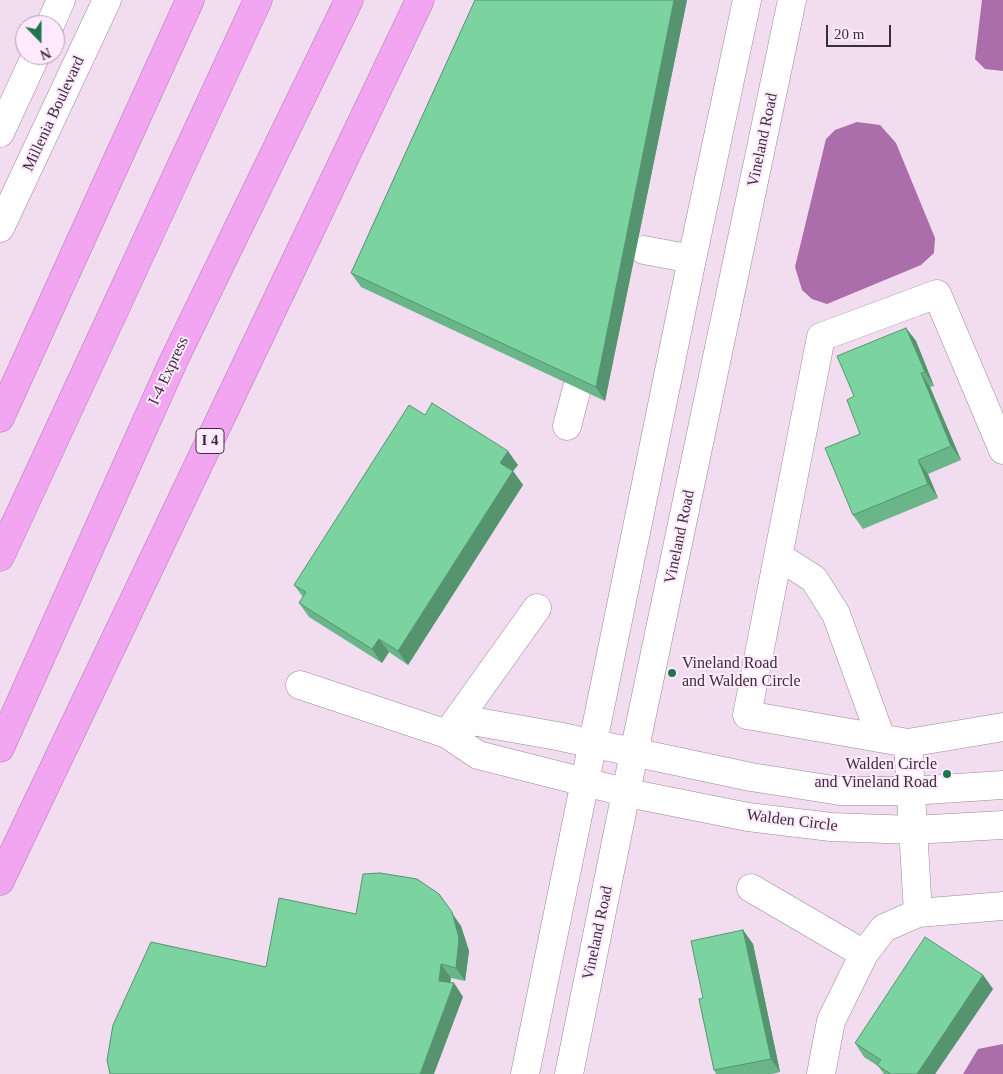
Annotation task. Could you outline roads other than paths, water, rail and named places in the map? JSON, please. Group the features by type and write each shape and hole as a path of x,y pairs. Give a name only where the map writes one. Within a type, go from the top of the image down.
{"highway":[{"path":"0,418 190,0"},
{"path":"0,557 258,0"},
{"name":"I-4 Express","path":"0,748 173,362 349,0"},
{"name":"I 4","path":"0,881 420,0"}],"street":[{"path":"54,15 61,0"},
{"name":"Millenia Boulevard","path":"0,228 108,0"},
{"path":"525,1074 747,0"},
{"name":"Vineland Road","path":"569,1074 628,792 634,753 792,0"},
{"path":"0,133 31,65"},
{"path":"644,250 692,259"},
{"path":"1003,450 937,294 821,337 747,715 908,743 1003,727"},
{"path":"567,426 577,388"},
{"path":"778,556 814,580 836,614 881,738"},
{"path":"446,734 537,608"},
{"name":"Walden Circle","path":"300,685 446,734 478,755 628,792 748,817 831,827 913,830 1003,825"},
{"path":"446,734 472,721 751,777 840,792 911,791 1003,785"},
{"path":"908,743 918,912"},
{"path":"751,888 864,954"},
{"path":"821,1074 831,1022 864,954 884,928 918,912 1003,906"}],"place":[{"name":"Vineland Road and Walden Circle","path":"672,673"},
{"name":"Walden Circle and Vineland Road","path":"947,774"}]}
